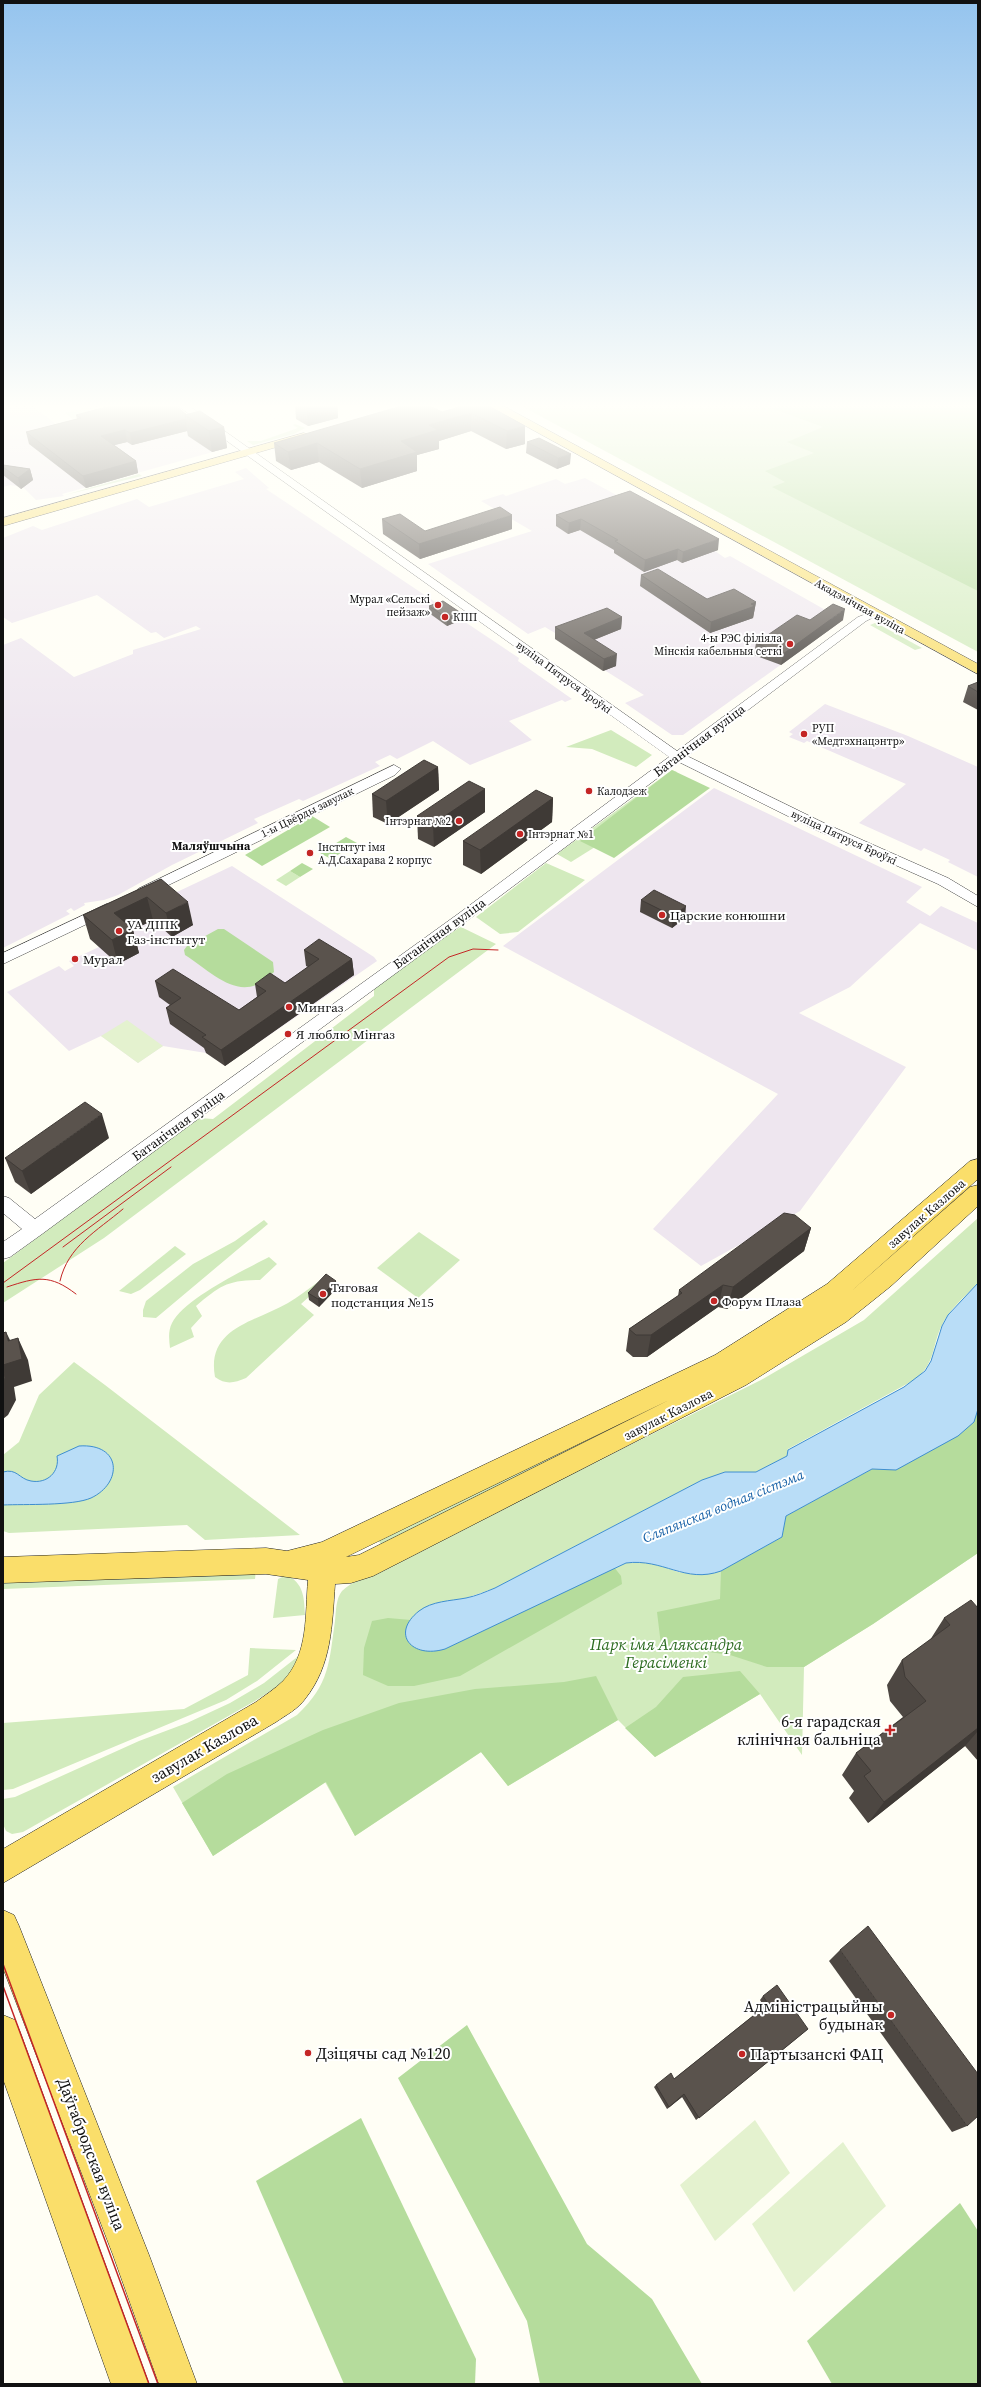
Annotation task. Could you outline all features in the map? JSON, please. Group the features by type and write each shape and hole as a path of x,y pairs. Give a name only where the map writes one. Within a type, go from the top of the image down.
{"main road":[{"path":"3,522 30,514"},
{"name":"Акадэмічная вуліца","path":"692,514 978,670"},
{"name":"завулак Казлова","path":"3,1570 266,1561 324,1562 349,1572 363,1567 738,1378 838,1315 883,1279 943,1211 978,1167"},
{"name":"завулак Казлова","path":"943,1211 978,1193"},
{"name":"завулак Казлова","path":"3,1866 266,1712 294,1690 307,1670 319,1640 324,1562"},
{"name":"Даўгабродская вуліца","path":"3,1926 128,2248 178,2384"},
{"path":"3,2032 130,2384"}],"street":[{"name":"вуліца Пятруся Броўкі","path":"335,514 678,757 820,826 943,882 978,902"},
{"name":"Батанічная вуліца","path":"3,1252 678,757 687,748 862,619 874,614"},
{"name":"1-ы Цвёрды завулак","path":"131,898 390,772 394,768"},
{"path":"3,959 117,904"},
{"path":"3,1203 35,1229"}],"shaded area":[{"path":"90,514 304,514 519,658 518,661 572,699 565,702 562,700 509,721 532,740 470,765 433,741 397,759 390,755 375,762 380,766 303,801 299,799 254,819 258,823 172,865 118,895 104,900 84,903 85,905 74,911 71,908 66,911 70,914 3,948 3,645 21,638 74,677 133,654 133,650 201,629 196,626 164,638 156,632 151,633 97,595 12,623 3,617 3,538 33,526 42,530"},
{"path":"504,514 652,514 718,550 715,551 725,558 730,556 843,620 683,735 672,735 625,703 644,695 555,639 560,636 545,627 528,634 428,564 532,531"},
{"path":"825,704 908,736 978,767 978,877 948,862 950,860 924,848 921,851 859,823 906,784 807,741 804,743 789,737 793,734 789,732"},
{"path":"714,788 922,887 906,902 930,916 941,906 978,923 978,951 920,923 850,987 799,1013 906,1067 800,1211 701,1266 653,1229 778,1094 503,946"},
{"path":"232,866 374,957 377,961 225,1066 206,1053 163,1046 138,1063 101,1036 69,1051 7,992 59,966 65,971 74,966 69,961 99,947 160,900"}],"green space":[{"path":"723,514 978,514 978,652"},
{"path":"826,514 978,514 978,591"},
{"path":"875,623 922,648 915,650 870,625"},
{"path":"611,730 652,755 636,767 592,749 566,747"},
{"path":"672,770 677,772 595,847 571,862 557,854"},
{"path":"672,770 710,788 614,858 580,841"},
{"path":"312,816 330,827 262,866 245,855"},
{"path":"346,837 357,843 331,859 320,853"},
{"path":"302,863 313,869 300,877 290,871"},
{"path":"546,863 585,880 518,932 500,934 476,917"},
{"path":"290,871 300,877 286,886 276,880"},
{"path":"461,927 496,944 104,1238 3,1303 3,1263 199,1118 213,1119 374,996 374,988 447,935"},
{"path":"218,929 224,929 273,962 274,972 262,982 251,986 240,987 229,984 218,978 185,955 184,950 187,946"},
{"path":"127,1020 163,1046 138,1063 101,1036"},
{"path":"935,1217 940,1220 849,1299 770,1351 382,1546 378,1540 846,1296"},
{"name":"Парк імя Аляксандра Герасіменкі","path":"978,1218 978,1283 948,1314 938,1334 930,1361 927,1367 916,1379 788,1449 787,1456 756,1472 725,1472 702,1480 495,1588 466,1598 438,1603 408,1643 445,1649 626,1563 653,1563 678,1572 701,1575 721,1571 786,1516 977,1414 978,1409 978,1553 873,1624 804,1667 802,1755 760,1694 655,1757 618,1720 508,1786 481,1752 355,1836 325,1782 213,1856 173,1787 297,1715 308,1704 316,1693 326,1672 331,1649 337,1601 344,1589 360,1579 761,1380 864,1320"},
{"path":"264,1220 268,1224 156,1318 143,1317 143,1310 146,1301 193,1264 235,1241"},
{"path":"419,1232 460,1260 418,1298 377,1268"},
{"path":"175,1246 186,1254 140,1290 131,1294 119,1291"},
{"path":"269,1257 277,1264 260,1280 239,1281 232,1283 218,1289 196,1306 202,1316 191,1328 194,1337 170,1348 169,1332 172,1323 189,1304 216,1286"},
{"path":"318,1282 322,1285 301,1304 314,1315 246,1378 238,1381 226,1382 215,1377 214,1361 218,1347 225,1337 248,1322 288,1303"},
{"path":"74,1362 300,1535 205,1540 187,1525 9,1533 3,1531 3,1455 19,1442 39,1395"},
{"path":"978,1409 978,1553 873,1624 804,1667 767,1667 730,1655 661,1645 657,1612 720,1599 721,1571 782,1537 786,1516 872,1469 896,1470 977,1414"},
{"path":"614,1567 621,1576 622,1584 460,1676 414,1686 388,1686 363,1675 364,1648 372,1621 388,1618 411,1620 408,1627 445,1649"},
{"path":"256,1570 255,1579 3,1589 3,1578"},
{"path":"287,1575 300,1587 305,1615 273,1618 278,1579"},
{"path":"250,1648 296,1650 257,1681 226,1700 13,1789 3,1790 3,1723 184,1709 248,1675"},
{"path":"301,1654 287,1677 271,1691 255,1701 23,1832 12,1834 6,1831 3,1824 3,1799 15,1797 139,1741 187,1723 230,1703 264,1683"},
{"path":"740,1671 760,1694 655,1757 625,1728 656,1707 683,1677"},
{"path":"596,1676 618,1720 508,1786 481,1752 355,1836 326,1782 213,1856 182,1803 227,1774 323,1730 399,1703 475,1689 564,1682"},
{"path":"467,2025 587,2244 652,2299 702,2384 540,2384 527,2321 398,2078"},
{"path":"361,2118 476,2359 475,2384 344,2384 256,2181"},
{"path":"755,2120 790,2173 715,2241 680,2185"},
{"path":"843,2142 886,2206 794,2292 752,2224"},
{"path":"960,2203 978,2231 978,2384 832,2384 807,2341"}],"water":[{"name":"Сляпянская водная сістэма","path":"978,1283 978,1409 974,1422 958,1436 896,1470 872,1469 786,1516 782,1537 721,1571 696,1575 651,1564 639,1562 626,1563 445,1649 423,1651 409,1642 406,1636 406,1628 410,1620 424,1608 441,1602 466,1598 495,1588 702,1480 725,1472 756,1472 787,1456 788,1450 904,1387 925,1371 931,1361 942,1326 948,1315"},
{"path":"79,1446 93,1447 104,1451 110,1457 113,1465 113,1474 109,1483 101,1491 91,1498 83,1501 48,1504 3,1505 3,1472 12,1471 27,1480 42,1481 51,1476 54,1472 57,1456"}],"building":[{"path":"401,514 425,531 477,514 512,515 419,544 382,519"},
{"path":"673,514 719,539 683,552 678,549 645,560 615,541 618,540 581,519 569,523 556,515"},
{"path":"658,569 707,599 734,589 756,602 751,604 755,606 711,622 641,575"},
{"path":"443,601 461,613 447,618 429,606"},
{"path":"833,604 845,609 783,654 756,643 797,615 810,620"},
{"path":"607,608 622,617 584,633 617,654 604,659 555,627"},
{"path":"978,682 978,692 968,686"},
{"path":"424,760 438,767 386,801 372,794"},
{"path":"469,781 485,789 433,824 417,816"},
{"path":"536,790 553,798 480,850 463,841"},
{"path":"161,879 188,902 166,913 147,897 114,913 133,929 112,940 83,915"},
{"path":"654,890 686,906 673,916 641,900"},
{"path":"319,939 352,959 221,1050 202,1037 206,1035 166,1008 181,998 155,981 173,969 239,1010 266,991 255,984 270,973 285,983 319,959 304,950"},
{"path":"85,1102 102,1114 22,1171 5,1158"},
{"path":"784,1213 795,1215 811,1228 733,1287 723,1285 651,1335 636,1335 629,1329 682,1293 679,1290"},
{"path":"326,1274 336,1281 318,1299 308,1293"},
{"path":"6,1332 8,1341 18,1338 22,1359 3,1365 3,1333"},
{"path":"3,1366 5,1378 3,1382"},
{"path":"971,1600 978,1608 978,1728 884,1802 864,1776 871,1771 856,1753 926,1701 905,1677 902,1660 950,1625 944,1618"},
{"path":"868,1926 978,2074 978,2116 967,2126 840,1950"},
{"name":"Партызанскі ФАЦ","path":"777,1985 808,2029 699,2118 684,2094 669,2107 656,2085 671,2073 674,2079 768,2004 763,1996"}],"tram line":[{"path":"3,1283 449,957 473,949 498,950"},
{"path":"63,1247 171,1167"},
{"path":"60,1281 64,1269 77,1249 94,1232 123,1209"},
{"path":"7,1287 27,1281 43,1279 58,1283 76,1294"},
{"path":"3,1964 158,2384"},
{"path":"3,1986 149,2384"}],"place":[{"name":"Мурал «Сельскі пейзаж»","path":"438,605"},
{"name":"КПП","path":"445,617"},
{"name":"4-ы РЭС філіяла Мінскія кабельныя сеткі","path":"790,644"},
{"name":"РУП «Медтэхнацэнтр»","path":"804,734"},
{"name":"Калодзеж","path":"589,791"},
{"name":"Інтэрнат №2","path":"459,821"},
{"name":"Інтэрнат №1","path":"520,834"},
{"name":"Інстытут імя А.Д.Сахарава 2 корпус","path":"310,853"},
{"name":"Царские конюшни","path":"662,915"},
{"name":"УА ДІПК Газ-інстытут","path":"119,931"},
{"name":"Мурал","path":"75,959"},
{"name":"Мингаз","path":"289,1007"},
{"name":"Я люблю Мінгаз","path":"288,1034"},
{"name":"Тяговая подстанция №15","path":"323,1294"},
{"name":"Форум Плаза","path":"714,1301"},
{"name":"6-я гарадская клінічная бальніца","path":"890,1730"},
{"name":"Адміністрацыйны будынак","path":"891,2015"},
{"name":"Дзіцячы сад №120","path":"308,2053"},
{"name":"Партызанскі ФАЦ","path":"742,2054"}],"district":[{"name":"Маляўшчына","path":"211,846"}]}
